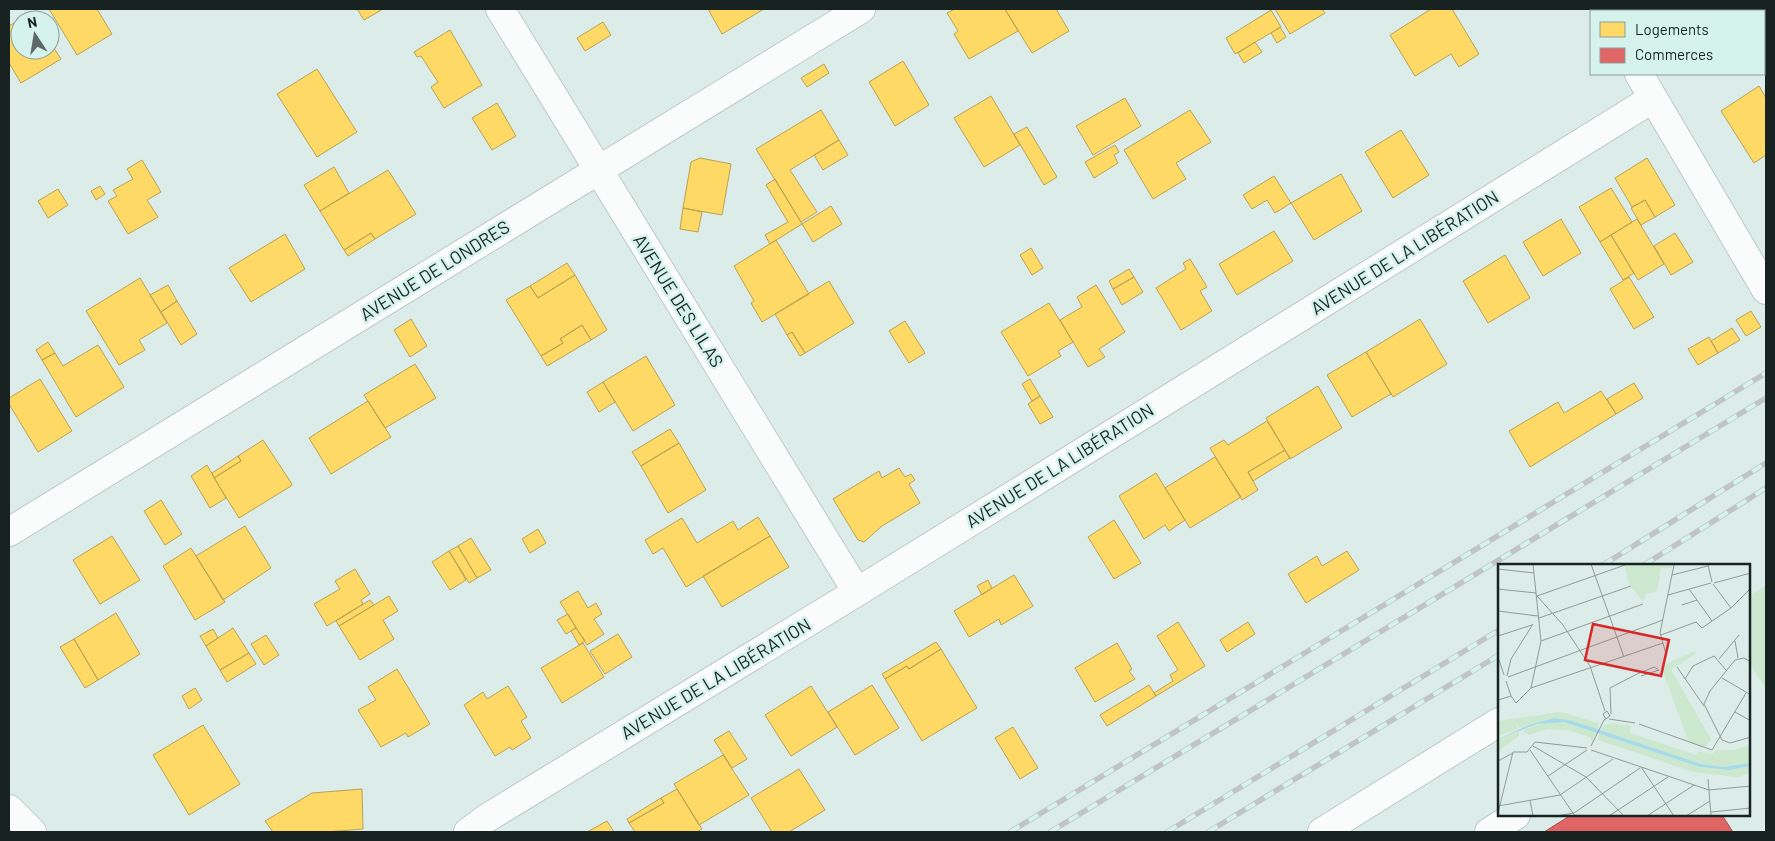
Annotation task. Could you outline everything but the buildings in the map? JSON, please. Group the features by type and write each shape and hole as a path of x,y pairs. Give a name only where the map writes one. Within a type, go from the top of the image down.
{"street":[{"name":"AVENUE DES LILAS","path":"500,9 857,592"},
{"name":"AVENUE DE LONDRES","path":"9,532 861,9"},
{"path":"1640,75 1766,290"},
{"name":"AVENUE DE LA LIBÉRATION","path":"468,832 487,818 857,592 1652,99"},
{"path":"1322,832 1498,723"},
{"path":"9,809 32,832"},
{"path":"1489,832 1514,816"}],"green space":[{"path":"1766,585 1766,689 1750,664 1750,596"}],"railway":[{"path":"1010,832 1766,373"},
{"path":"1050,832 1766,398"},
{"path":"1605,564 1766,463"},
{"path":"1646,564 1766,488"},
{"path":"1167,832 1498,631"},
{"path":"1208,832 1498,656"}]}
